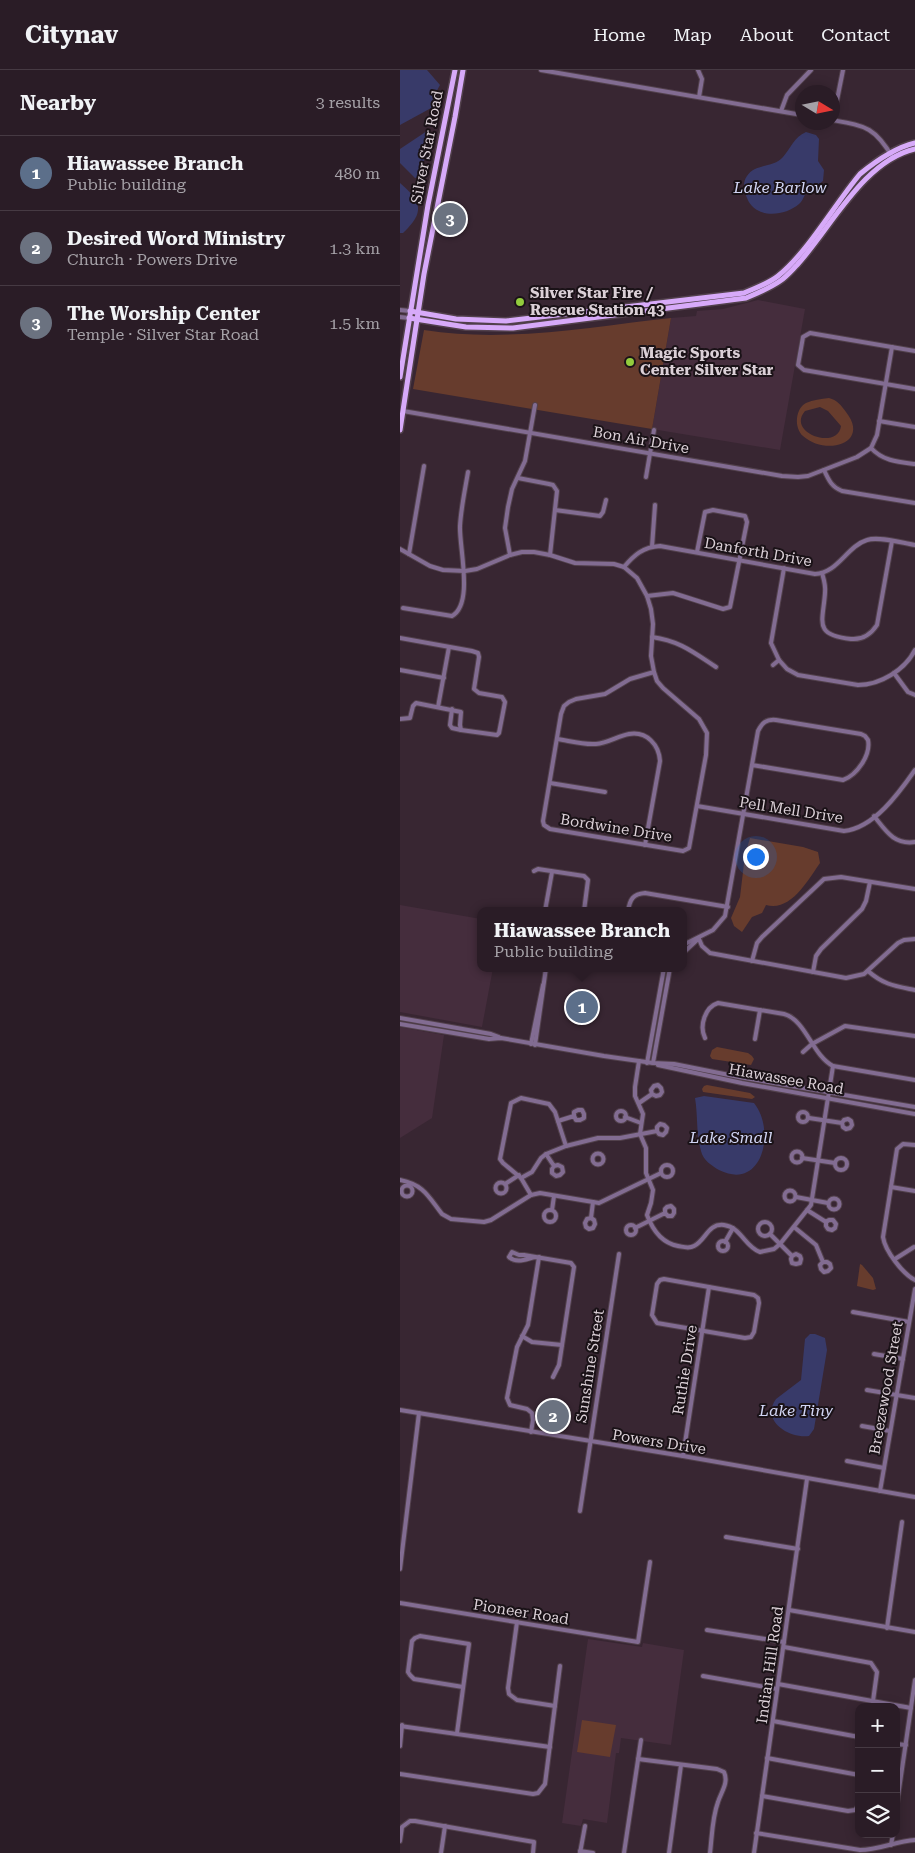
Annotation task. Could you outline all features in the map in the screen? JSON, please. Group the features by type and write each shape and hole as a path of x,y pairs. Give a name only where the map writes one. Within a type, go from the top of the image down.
{"main road":[{"name":"Silver Star Road","path":"400,377 428,205 455,70"},
{"name":"Silver Star Road","path":"400,430 418,313 463,70"},
{"path":"891,156 915,143"},
{"path":"409,318 466,327 504,328 744,293 778,276 807,245 860,174 873,163 915,149"},
{"path":"410,311 456,319 506,321 624,311"}],"street":[{"path":"541,70 795,114"},
{"path":"698,70 702,78 699,97"},
{"path":"781,111 787,95 811,70"},
{"path":"840,85 843,70"},
{"path":"840,121 857,124 870,130 880,137 891,156"},
{"path":"400,310 410,311"},
{"path":"400,317 409,318"},
{"path":"915,351 810,333 805,334 803,337 798,365 800,368 915,389"},
{"path":"892,347 877,435 871,448 878,456 887,460 915,464"},
{"path":"510,555 505,528 512,489 525,461 535,406"},
{"name":"Bon Air Drive","path":"403,411 782,476 803,476 824,470 857,457 871,448"},
{"path":"879,421 915,427"},
{"path":"646,477 654,430"},
{"path":"409,554 424,466"},
{"path":"824,470 830,483 842,491 915,503"},
{"path":"403,608 452,616 457,613 463,593 464,571 460,528 468,472"},
{"path":"518,478 554,485 557,491 550,555"},
{"path":"555,510 600,516 606,500"},
{"path":"624,567 634,555 652,546 655,504"},
{"path":"647,596 673,593 727,609 730,607 747,522 745,516 713,510 705,512 697,552"},
{"name":"Danforth Drive","path":"652,546 822,574 830,570 866,540 874,539 915,545"},
{"path":"822,574 825,586 821,620 822,627 830,634 859,639 869,634 877,625 892,541"},
{"path":"401,550 430,566 443,570 464,571 485,567 510,555 522,552 550,555 575,563 614,564 624,567 637,578 647,596 653,624 651,656 657,681 699,718 707,733 706,754 697,806"},
{"path":"784,568 771,643 779,660 787,669 798,675 858,685 873,683 894,673 907,662 915,650"},
{"path":"652,637 680,644 716,667"},
{"path":"400,638 478,653 474,689 476,692 502,697 505,702 499,733 497,735 452,728 450,725 452,709"},
{"path":"438,707 449,647"},
{"path":"773,665 779,660"},
{"path":"400,670 444,678"},
{"name":"Bordwine Drive","path":"654,672 630,679 605,694 576,699 564,706 561,714 543,821 544,825 550,829 683,851 687,850 691,844 697,806"},
{"path":"894,673 908,692 915,695"},
{"path":"400,719 410,718 413,706 416,703 452,709 461,712 461,730"},
{"path":"687,950 720,923 728,907 752,765 758,731 764,722 770,720 861,734 868,740 868,751 863,761 856,771 843,780 752,765"},
{"path":"557,739 598,744 630,734 637,734 650,739 659,754 660,761 645,844"},
{"name":"Pell Mell Drive","path":"697,806 844,831 858,828 895,798 915,770"},
{"path":"550,783 605,792"},
{"path":"874,816 895,840 907,843 915,842"},
{"path":"534,870 584,876 588,880 585,907"},
{"path":"546,907 552,872"},
{"path":"752,961 757,943 762,937 824,879 841,877 915,889"},
{"path":"813,972 816,956 821,949 862,909 866,901 870,882"},
{"path":"629,907 630,900 634,896 646,893 728,907"},
{"path":"699,939 705,950 710,953 846,978 859,976 868,971 898,943 904,940 915,939"},
{"path":"687,944 699,939"},
{"path":"868,971 879,981 886,984 915,990"},
{"path":"533,1044 544,990 545,972"},
{"path":"647,1062 663,972"},
{"path":"653,1063 669,972"},
{"path":"705,1038 702,1033 704,1017 712,1005 723,1003 760,1010 794,1018 823,1059 833,1066 915,1080"},
{"path":"755,1039 760,1010"},
{"name":"Hiawassee Road","path":"400,1018 491,1034 500,1038 533,1044 653,1063 674,1064 915,1107"},
{"name":"Hiawassee Road","path":"400,1024 489,1039 500,1038"},
{"path":"803,1052 812,1044 845,1026 915,1036"},
{"path":"639,1061 635,1087 636,1096 643,1114 640,1134 647,1153 646,1172 653,1190 647,1216 658,1236 664,1242 687,1248 693,1247 710,1229 724,1225 733,1228 748,1244 760,1252 774,1249 780,1244 807,1210 812,1200 833,1066"},
{"name":"Hiawassee Road","path":"653,1063 674,1070 915,1114"},
{"path":"639,1103 652,1094"},
{"path":"531,1195 520,1176 503,1163 500,1158 511,1103 522,1098 545,1102 552,1107 566,1146"},
{"path":"558,1121 574,1116"},
{"path":"625,1117 641,1123"},
{"path":"809,1118 842,1123"},
{"path":"505,1184 532,1172 540,1158 566,1146 598,1138 620,1138 657,1131"},
{"path":"915,1145 902,1144 897,1149 883,1237 886,1248 906,1274 915,1280"},
{"path":"546,1154 554,1166"},
{"path":"802,1158 835,1163"},
{"path":"400,1180 421,1187 446,1218 477,1223 491,1220 531,1195 540,1193 593,1202 604,1201 661,1173"},
{"path":"891,1187 915,1191"},
{"path":"552,1210 554,1196"},
{"path":"796,1197 828,1203"},
{"path":"591,1218 593,1202"},
{"path":"807,1210 826,1222"},
{"path":"635,1228 665,1213"},
{"path":"794,1227 816,1245 823,1262"},
{"path":"725,1242 733,1228"},
{"path":"770,1234 792,1256"},
{"path":"895,1259 914,1247"},
{"path":"537,1257 523,1261 511,1259 509,1256 512,1252 519,1255 537,1257 571,1263 574,1267 559,1365 553,1377"},
{"name":"Sunshine Street","path":"580,1511 619,1254"},
{"path":"531,1432 532,1413 527,1409 510,1405 507,1401 517,1347 528,1325 537,1257"},
{"path":"664,1279 754,1295 758,1300 754,1332 750,1337 745,1338 657,1323 652,1315 657,1284 660,1280 664,1279"},
{"name":"Ruthie Drive","path":"683,1456 709,1287"},
{"name":"Breezewood Street","path":"880,1491 915,1289"},
{"path":"758,1300 764,1300"},
{"path":"853,1312 909,1322"},
{"path":"522,1336 532,1342 562,1345"},
{"path":"874,1354 903,1359"},
{"path":"867,1390 915,1398"},
{"name":"Powers Drive","path":"400,1410 683,1456 915,1497"},
{"path":"400,1569 419,1413"},
{"path":"862,1426 890,1431"},
{"path":"847,1462 884,1468"},
{"name":"Indian Hill Road","path":"754,1853 790,1610 807,1479"},
{"path":"887,1628 902,1522"},
{"path":"726,1537 798,1549"},
{"name":"Pioneer Road","path":"400,1603 638,1642 650,1562"},
{"path":"790,1610 915,1632"},
{"path":"517,1622 508,1688 509,1694 513,1698 555,1706"},
{"path":"707,1630 871,1663 877,1672 873,1701"},
{"path":"457,1733 469,1644 420,1636 412,1641 409,1664 410,1675 414,1680 463,1687"},
{"path":"400,1774 533,1794 538,1793 545,1784 560,1666"},
{"path":"703,1676 778,1686 911,1708"},
{"path":"900,1773 915,1680"},
{"path":"773,1721 855,1736"},
{"path":"400,1746 401,1725 550,1747"},
{"path":"624,1853 641,1740"},
{"path":"900,1744 906,1745"},
{"path":"767,1758 855,1774"},
{"path":"638,1759 717,1769 724,1772 724,1790 717,1802 710,1853"},
{"path":"669,1853 681,1765"},
{"path":"762,1796 848,1811 855,1810"},
{"path":"400,1841 402,1827 410,1821 534,1842 533,1853"},
{"path":"441,1853 445,1826"},
{"path":"585,1826 580,1852 593,1853"},
{"path":"756,1833 845,1851 867,1850 915,1840"},
{"path":"891,1845 892,1838"}],"shaded area":[{"path":"758,300 805,309 780,450 652,429 671,318 696,316 697,311 723,309"},
{"path":"671,318 652,429 413,389 424,330 455,334 517,334"},
{"path":"829,398 839,403 846,412 852,423 853,432 849,439 842,444 833,446 812,442 800,433 797,424 798,414 802,406 811,401","holes":["820,407 828,411 841,426 838,433 831,437 823,438 807,432 802,426 801,419 805,411"]},
{"path":"750,838 803,847 818,852 820,863 798,893 783,904 775,906 766,905 762,913 752,917 742,932 734,926 731,918 740,897 745,855"},
{"path":"400,905 477,918 477,972 492,972 482,1027 400,1012"},
{"path":"400,1027 444,1035 432,1118 400,1138"},
{"path":"717,1047 748,1053 754,1059 751,1065 712,1059 710,1056 712,1050"},
{"path":"707,1085 750,1093 755,1097 752,1099 703,1092 702,1089"},
{"path":"860,1264 873,1278 876,1289 857,1286"},
{"path":"588,1639 642,1647 643,1643 684,1650 671,1745 621,1738 619,1753 616,1753 607,1823 583,1819 581,1826 562,1823"},
{"path":"582,1720 616,1725 610,1757 577,1752"}],"water":[{"path":"400,70 427,70 440,85 435,94 433,107 400,125"},
{"path":"427,131 430,131 429,143 419,177 415,178 400,163 400,149"},
{"name":"Lake Barlow","path":"806,132 816,135 819,139 818,161 824,170 823,181 807,192 799,204 786,212 770,214 756,210 745,193 745,179 755,169 779,160 796,140"},
{"path":"400,183 413,196 418,207 415,219 403,233 400,233"},
{"name":"Lake Small","path":"704,1096 754,1103 761,1115 764,1128 764,1142 761,1155 755,1166 746,1173 734,1175 719,1170 704,1157 698,1138 695,1098"},
{"name":"Lake Tiny","path":"810,1334 825,1338 827,1350 814,1429 809,1436 801,1436 794,1435 779,1427 774,1421 772,1407 776,1399 801,1380 805,1339"}],"place":[{"name":"The Worship Center","path":"450,219"},
{"name":"Silver Star Fire / Rescue Station 43","path":"520,302"},
{"name":"Magic Sports Center Silver Star","path":"630,362"},
{"name":"Hiawassee Branch","path":"582,1007"},
{"name":"Desired Word Ministry","path":"553,1416"}]}
